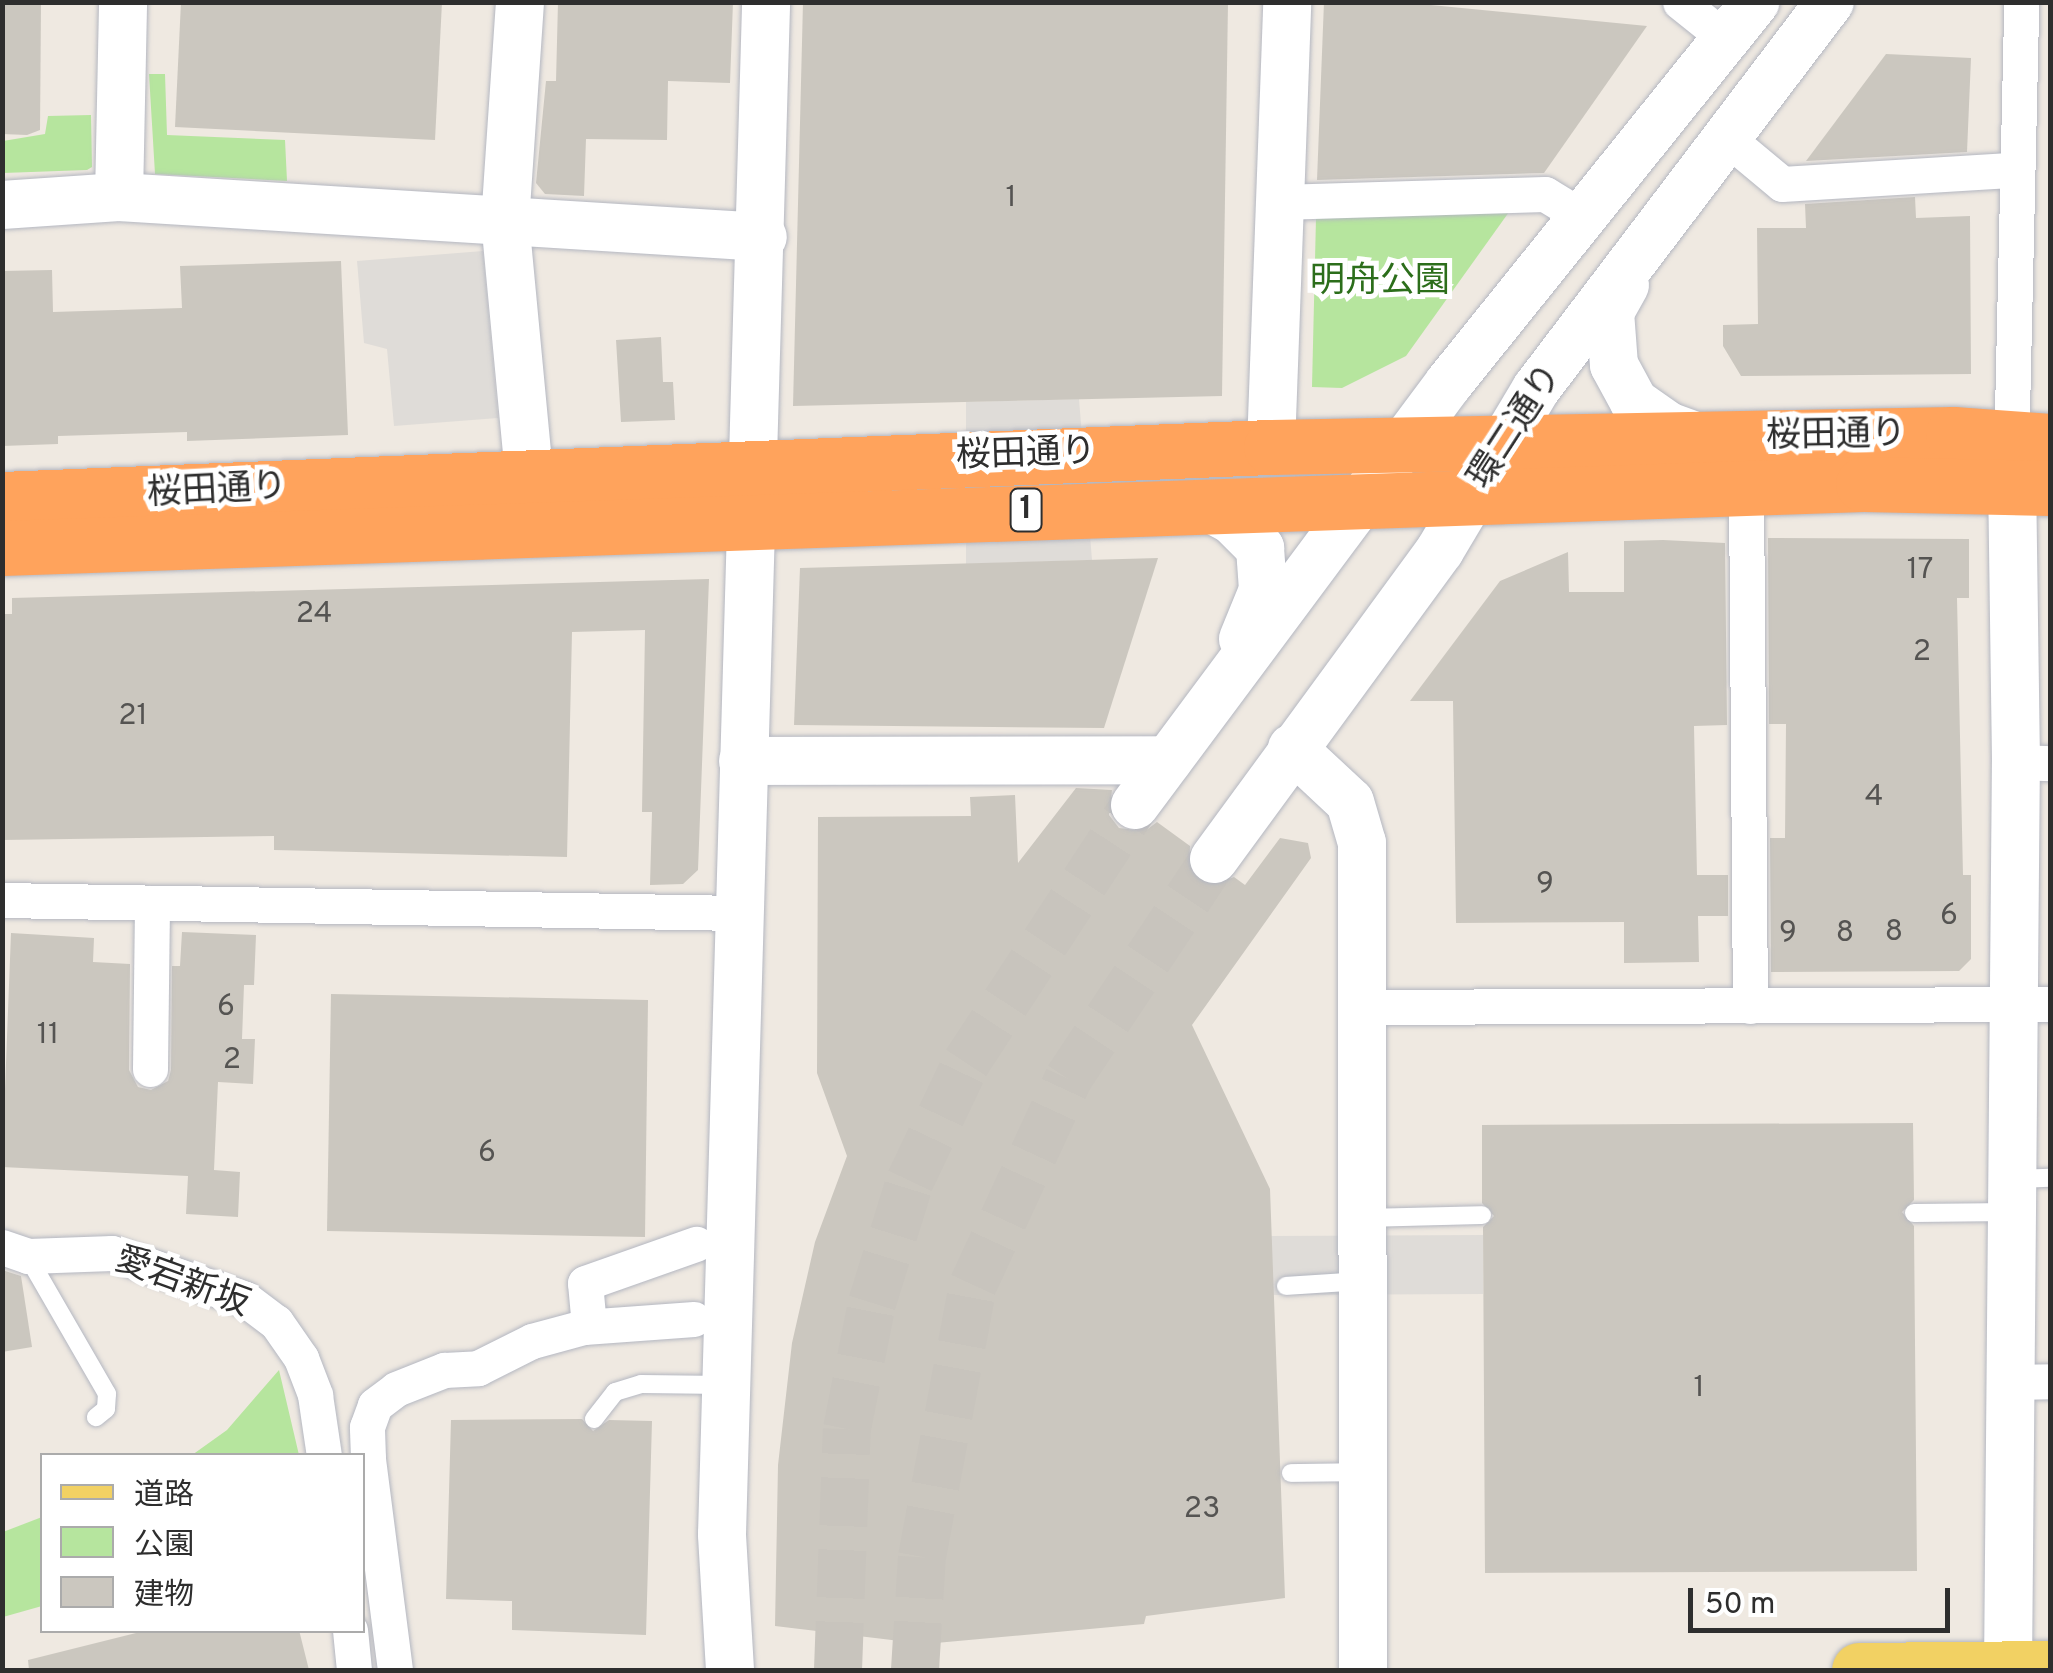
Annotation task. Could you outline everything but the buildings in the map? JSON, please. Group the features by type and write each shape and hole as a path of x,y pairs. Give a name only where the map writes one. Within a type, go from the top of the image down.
{"highway":[{"name":"桜田通り","path":"2,499 753,466 1407,443 1704,439 2031,463"},
{"name":"桜田通り","path":"2,548 1202,504 1746,489 2031,463"}],"main road":[{"path":"1860,1670 2022,1669"}],"street":[{"path":"119,198 124,2"},
{"path":"520,2 505,220 529,475"},
{"path":"730,1670 723,1610 726,1385 766,2"},
{"path":"1272,446 1287,2"},
{"path":"1680,2 1724,38"},
{"path":"1135,805 1581,216 1755,2"},
{"name":"環二通り","path":"1214,859 1440,550 1501,443 1659,226 1830,2"},
{"path":"2021,2 2014,170 2031,463 2034,762 2033,1004 2025,1190 2031,1381 2022,1669"},
{"path":"1728,139 1782,184 2014,170"},
{"path":"1279,202 1546,194 1581,216"},
{"path":"2,206 119,198 762,236"},
{"path":"1659,226 1610,312 1614,365 1634,402 1668,426 1704,439"},
{"path":"1746,489 1750,1006"},
{"path":"1202,504 1253,537 1266,573 1224,684"},
{"path":"1292,748 1350,802 1362,843 1363,1670"},
{"path":"743,760 1168,760"},
{"path":"2,900 738,914"},
{"path":"150,1069 152,903"},
{"path":"1362,1007 2033,1004"},
{"path":"589,1326 585,1283 696,1244"},
{"name":"愛宕新坂","path":"15,1252 112,1253 245,1299 276,1322 301,1358 315,1395 324,1453"},
{"path":"395,1670 368,1458 366,1427 375,1406 396,1388 444,1370 478,1368 532,1340 589,1326 694,1319"},
{"path":"350,1633 354,1670"}],"lane":[{"path":"1914,1213 2025,1190"},
{"path":"1362,1218 1482,1216"},
{"path":"15,1252 107,1394 106,1409 96,1417"},
{"path":"1286,1286 1362,1281"},
{"path":"594,1419 616,1392 641,1384 726,1385"},
{"path":"1291,1473 1363,1472"}],"green space":[{"path":"149,74 165,74 167,135 285,140 287,181 155,174"},
{"path":"91,115 92,167 3,173 3,141 45,134 48,116"},
{"name":"明舟公園","path":"1509,212 1406,356 1342,388 1312,387 1316,218"},
{"path":"279,1370 299,1453 195,1453 227,1430"},
{"path":"40,1518 40,1607 3,1617 3,1532"}],"shaded area":[{"path":"483,251 498,418 394,426 387,349 364,343 357,261"},
{"path":"1079,399 1092,560 966,564 966,402"},
{"path":"1483,1235 1483,1294 1272,1295 1271,1236"}],"tunnel":[{"path":"838,1670 847,1429 872,1303 910,1181 966,1063 1135,805"},
{"path":"915,1670 922,1557 973,1285 1068,1079 1214,859"}]}
